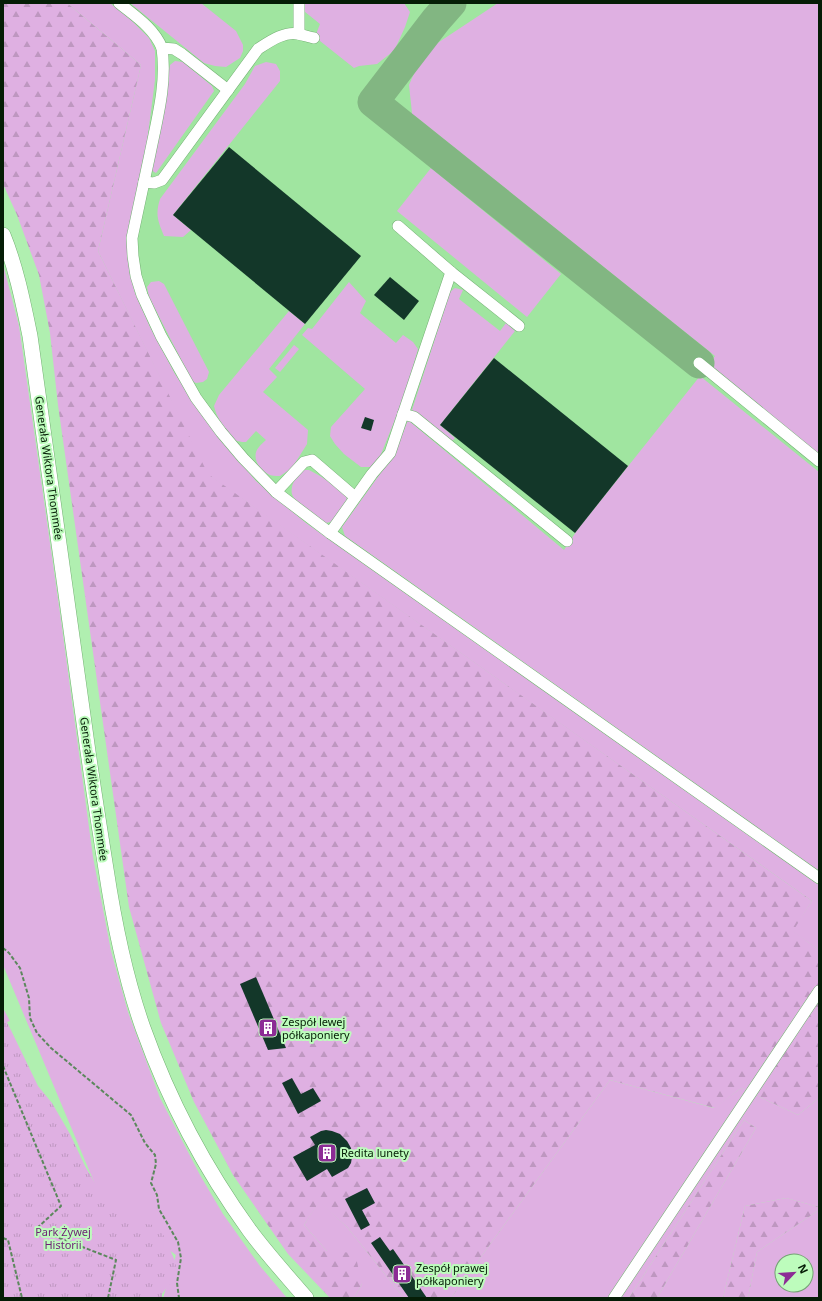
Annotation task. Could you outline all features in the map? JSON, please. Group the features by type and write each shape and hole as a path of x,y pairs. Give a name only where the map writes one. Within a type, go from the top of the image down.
{"main road":[{"name":"Generała Wiktora Thommée","path":"3,235 24,303 30,336 112,908 133,996 142,1026 168,1092 207,1167 226,1197 252,1233 306,1298"}],"lane":[{"path":"119,3 147,25 158,39 162,48 164,61 163,86 159,111 132,238 136,276 142,295 161,336 196,398 221,432 243,458 276,492 330,533 819,878"},
{"path":"299,3 299,34"},
{"path":"144,182 154,183 162,180 258,49 276,38 293,33 314,38"},
{"path":"162,48 174,49 182,54 228,90"},
{"path":"398,226 451,272 519,326"},
{"path":"330,533 372,474 390,453 451,272"},
{"path":"699,363 819,460"},
{"path":"403,414 414,418 567,541"},
{"path":"276,492 304,462 312,460 355,497"},
{"path":"614,1298 819,992"}],"path":[{"path":"3,948 9,953 20,968 29,998 30,1018 37,1033 57,1053 131,1116 145,1143 155,1155 156,1164 151,1183 157,1195 158,1209 178,1242 182,1258 177,1283 179,1298"},
{"path":"3,1066 61,1206 36,1229 116,1260 108,1298"},
{"path":"3,1238 8,1240 22,1298"}],"shaded area":[{"path":"67,3 819,3 819,950 812,901 207,474 98,251 141,65"}],"green space":[{"path":"3,3 67,3 141,65 98,251 208,474 812,901 793,931 819,950 819,1098 798,1115 741,1088 715,1108 610,1080 451,1298 404,1298 347,1227 319,1202 304,1225 327,1251 355,1253 362,1284 354,1298 330,1298 288,1254 233,1175 194,1102 161,1023 129,907 58,405 50,333 39,275 17,215 3,184"},
{"path":"67,3 110,3 132,21 149,38 155,51 155,80 147,142 131,217 129,270 135,293 150,327 175,374 221,440 256,481 306,523 819,885 819,950 792,931 812,901 207,474 98,251 141,65"},
{"path":"130,3 201,3 236,31 243,45 243,51 240,58 226,67 204,63"},
{"path":"294,3 404,3 410,12 395,49 391,53 377,64 354,68 315,37 320,24"},
{"path":"498,3 819,3 819,458 707,367 715,356 415,116 412,119 409,117 412,113 409,85 416,69 436,44"},
{"path":"175,61 183,62 212,86 214,91 156,173 151,170 170,65"},
{"path":"266,62 276,64 280,71 280,81 173,215 191,230 183,237 164,236 158,218 160,199 245,84 255,66"},
{"path":"431,168 561,274 527,317 397,211"},
{"path":"3,264 19,326 93,857 111,951 128,1012 160,1098 200,1175 223,1214 260,1266 287,1298 163,1298 176,1255 102,1201 3,965"},
{"path":"159,281 164,284 209,372 207,379 203,382 196,383 192,381 149,297 147,287 151,282"},
{"path":"349,282 366,301 360,313 396,343 403,335 413,342 418,349 405,395 379,459 371,467 361,467 344,454 330,436 331,427 365,389 302,335 308,328 312,329"},
{"path":"455,288 463,290 459,299 500,331 506,323 515,331 440,425 455,438 450,443 412,410 450,292"},
{"path":"289,311 305,324 269,369 277,377 263,392 308,430 307,444 292,468 280,476 275,476 264,472 259,466 256,458 257,451 266,440 256,431 246,442 239,442 235,440 221,424 214,406 219,395"},
{"path":"294,345 299,349 280,372 275,368"},
{"path":"700,376 819,472 819,871 345,536 342,527 395,453 408,420 564,550 578,529"},
{"path":"300,470 309,470 346,493 347,502 334,521 326,523 302,506 294,498 292,488"},
{"name":"Park Żywej Historii","path":"3,1008 10,1021 7,1022 38,1086 52,1103 99,1190 117,1210 137,1223 154,1225 164,1236 175,1261 176,1267 171,1282 162,1294 162,1298 3,1298"},
{"path":"610,1080 714,1108 741,1088 798,1115 819,1098 819,1207 786,1198 745,1206 723,1298 657,1298 756,1128 744,1120 629,1298 451,1298"},
{"path":"744,1120 756,1128 657,1298 629,1298"},
{"path":"786,1198 819,1207 819,1210 757,1252 748,1298 723,1298 745,1206"},
{"path":"319,1201 347,1227 404,1298 354,1298 362,1284 327,1251 304,1225"},
{"path":"819,1210 819,1298 748,1298 757,1252"}],"building":[{"path":"229,147 361,256 305,324 173,215"},
{"path":"390,277 419,301 404,320 374,295"},
{"path":"494,358 628,466 575,533 440,425"},
{"path":"365,417 374,420 371,431 361,428"},
{"name":"Zespół lewej półkaponiery","path":"256,977 286,1048 268,1050 240,984"},
{"path":"292,1078 301,1094 313,1088 321,1101 298,1114 282,1083"},
{"name":"Redita lunety","path":"326,1130 340,1134 347,1141 351,1148 351,1163 348,1168 332,1177 327,1169 307,1181 293,1157 315,1145 310,1137"},
{"path":"367,1188 375,1203 362,1210 370,1225 361,1230 345,1199"},
{"name":"Zespół prawej półkaponiery","path":"380,1237 390,1251 393,1249 427,1298 409,1298 371,1243"}],"taxiway":[{"path":"451,3 436,20 373,102 699,363"}],"place":[{"name":"Zespół lewej półkaponiery","path":"268,1028"},
{"name":"Redita lunety","path":"327,1153"},
{"name":"Zespół prawej półkaponiery","path":"402,1274"}]}
